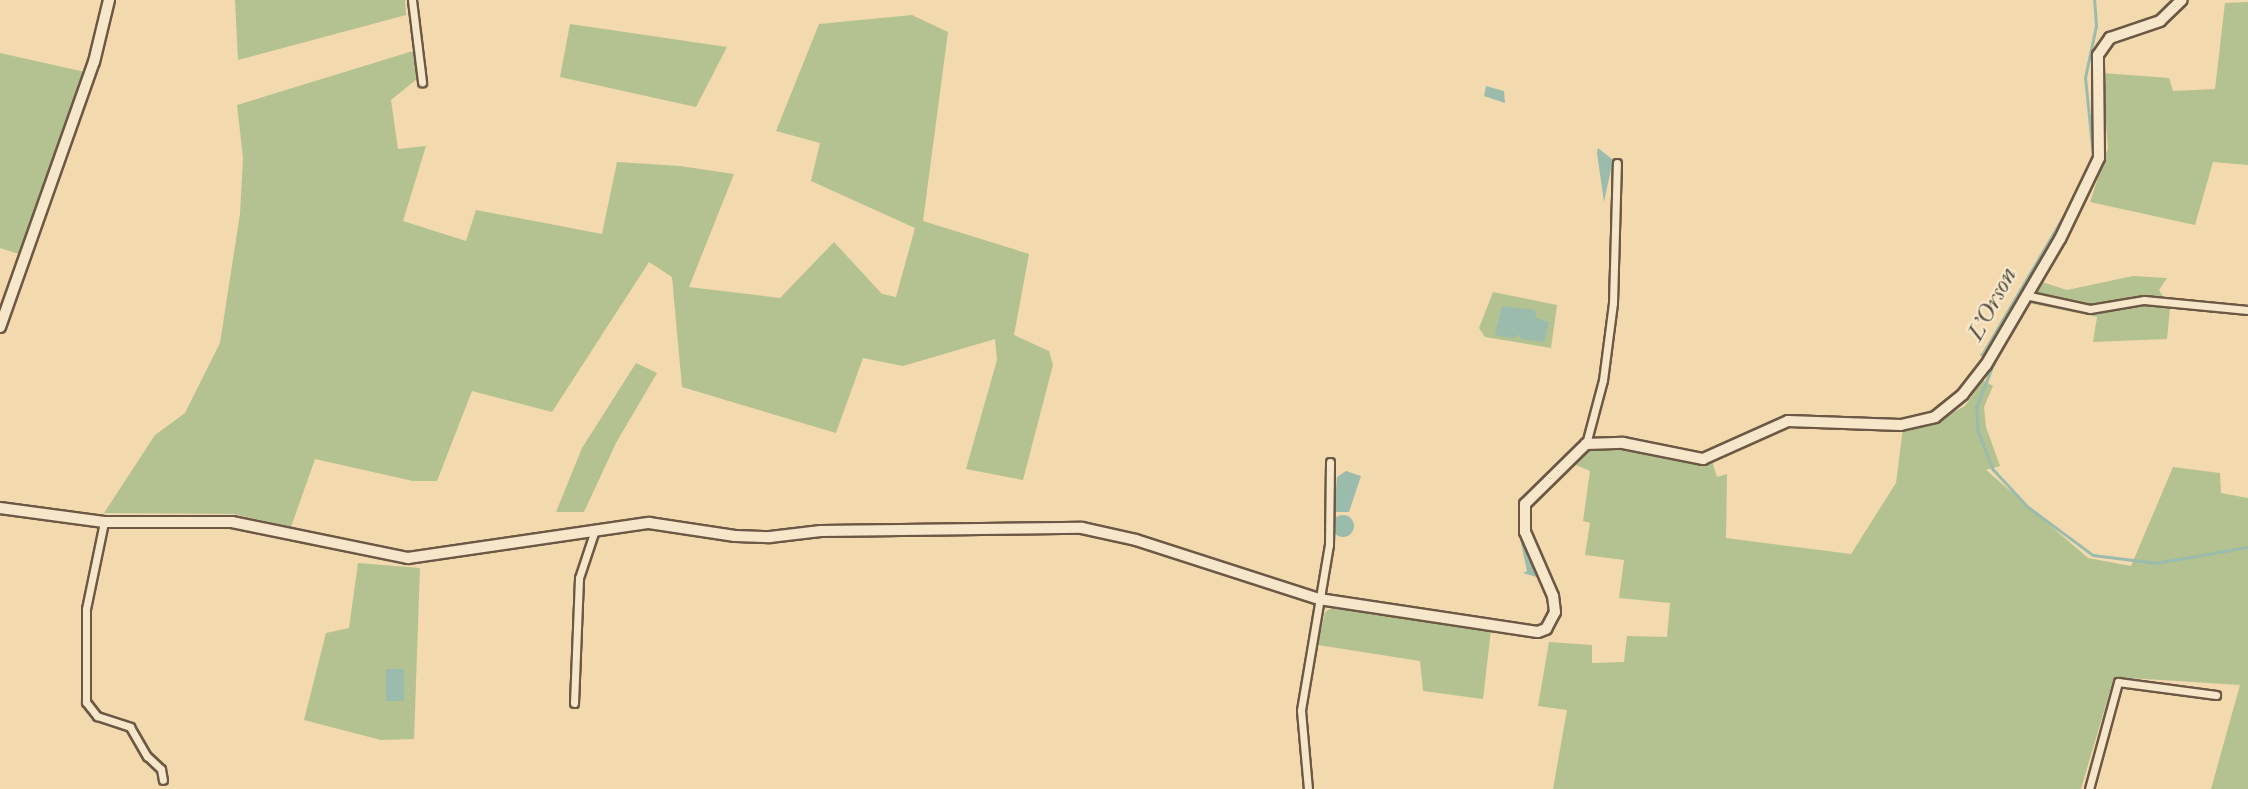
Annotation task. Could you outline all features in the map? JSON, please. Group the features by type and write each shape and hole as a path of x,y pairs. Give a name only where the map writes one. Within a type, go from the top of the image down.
{"street":[{"path":"0,327 94,62 109,0"},
{"path":"412,0 422,82"},
{"path":"1586,444 1623,443 1703,459 1788,421 1901,425 1935,417 1963,394 1989,360 2060,239 2099,158 2098,55 2110,38 2160,22 2182,0"},
{"path":"0,508 104,522 232,522 408,558 649,523 734,536 770,537 821,531 1082,528 1136,540 1319,599 1504,628 1546,629 1555,612 1553,596 1546,572 1525,532 1525,504 1586,444 1603,380 1613,303 1617,163"},
{"path":"2025,295 2090,309 2144,300 2248,310"},
{"path":"1308,789 1301,710 1329,545 1330,462"},
{"path":"104,522 86,609 86,702 97,716 130,727 147,756 161,769 163,780"},
{"path":"574,703 579,578 595,530"},
{"path":"2089,789 2118,682 2216,695"}],"green space":[{"path":"235,0 405,0 406,15 238,60"},
{"path":"2248,2 2248,165 2213,162 2195,225 2090,202 2108,148 2102,73 2169,78 2173,91 2215,89 2225,3"},
{"path":"912,15 948,32 923,221 1029,254 1014,335 1049,351 1053,365 1023,480 966,469 997,360 995,339 903,366 863,358 836,433 682,387 672,277 649,262 552,412 472,391 437,481 413,481 315,459 291,527 234,514 104,513 155,435 185,413 220,343 240,214 243,158 237,105 413,51 417,79 391,100 398,149 426,146 403,221 466,241 476,210 602,234 617,162 680,166 734,174 689,287 780,298 834,242 882,294 896,297 915,228 811,181 820,143 776,131 819,24"},
{"path":"570,24 727,47 696,107 560,77"},
{"path":"0,53 85,72 19,254 0,248"},
{"path":"2133,276 2167,278 2159,290 2170,308 2167,339 2093,342 2097,317 2028,303 2042,282 2067,290"},
{"path":"1493,292 1557,305 1551,348 1485,337 1479,328"},
{"path":"636,363 657,373 616,443 584,512 556,512 582,448"},
{"path":"1983,380 1993,386 1984,407 1986,427 2000,466 1986,470 2088,558 2131,566 2173,467 2220,473 2221,493 2248,498 2248,789 2211,789 2240,685 2114,677 2081,789 1553,789 1567,710 1538,706 1549,642 1592,645 1592,663 1624,662 1627,636 1667,637 1670,603 1619,598 1624,560 1585,555 1590,523 1583,521 1590,471 1571,463 1588,449 1614,445 1689,462 1712,461 1717,477 1727,474 1726,538 1851,554 1896,483 1903,428 1943,418 1965,406"},
{"path":"358,563 420,568 414,739 381,740 304,720 326,633 349,628"},
{"path":"1335,606 1491,630 1483,699 1423,691 1420,661 1318,645 1325,612"}],"shaded area":[{"path":"1486,86 1504,91 1505,103 1484,96"},
{"path":"1598,148 1613,160 1604,202 1597,153"},
{"path":"1502,306 1535,310 1536,318 1549,322 1544,342 1521,339 1519,334 1514,338 1495,335"},
{"path":"1346,471 1361,476 1349,512 1334,512 1337,477"},
{"path":"1343,515 1351,518 1354,526 1351,534 1343,537 1335,534 1332,526 1335,518"},
{"path":"1519,534 1538,568 1537,577 1523,573 1527,571"},
{"path":"386,669 404,669 404,701 386,701"}],"waterway":[{"name":"L’Orson","path":"2085,175 2093,155 2085,78 2096,26 2094,0"},
{"name":"L’Orson","path":"1985,357 1982,355 2073,200"},
{"name":"L’Orson","path":"1991,361 1994,363 1977,407 1978,431 1993,469 2027,506 2093,555 2156,563 2248,547"}]}
